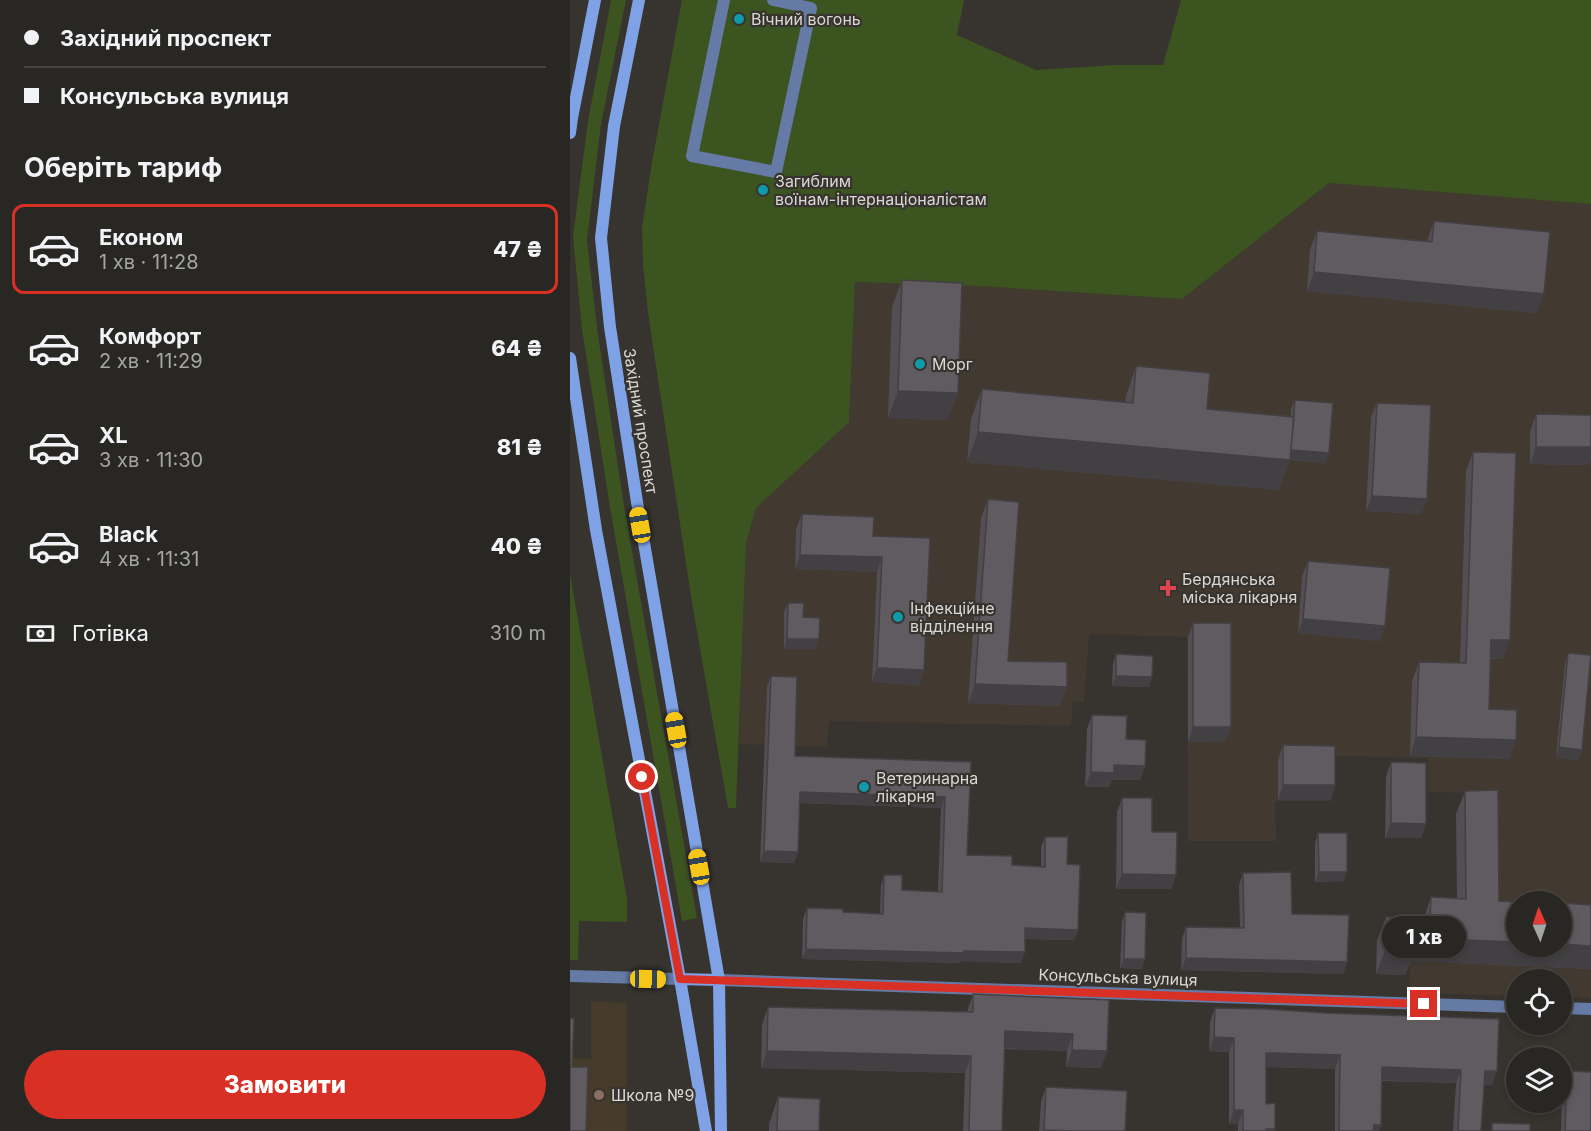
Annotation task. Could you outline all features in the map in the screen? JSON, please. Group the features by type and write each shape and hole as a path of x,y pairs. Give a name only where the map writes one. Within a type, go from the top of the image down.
{"main road":[{"path":"570,133 595,0"},
{"name":"Західний проспект","path":"639,0 614,126 601,238 610,327 637,502 719,980 721,1131"},
{"path":"570,358 596,530 706,1131"},
{"path":"680,979 719,980"}],"street":[{"path":"724,0 692,156 776,172 811,8 773,0"},
{"path":"570,976 680,979"},
{"name":"Консульська вулиця","path":"719,980 1506,1007"},
{"path":"1572,1009 1591,1010"}],"shaded area":[{"name":"Бердянська міська лікарня","path":"1329,183 1591,204 1591,998 1572,997 1572,969 1506,969 1506,996 1409,992 1413,914 1492,918 1496,793 1428,792 1428,758 1333,756 1332,801 1275,801 1276,841 1188,841 1187,637 1089,634 1084,702 1073,701 1071,726 829,721 827,747 739,744 746,543 756,508 849,421 855,282 978,286 1182,299"},
{"name":"Школа №9","path":"591,1001 627,1003 627,1131 570,1131 570,1058 591,1059"}],"green space":[{"path":"611,0 626,0 601,124 587,240 597,328 624,506 697,918 682,921 610,507 582,329 573,237 588,121"},
{"path":"682,0 964,0 957,35 1036,70 1115,65 1163,65 1181,0 1591,0 1591,204 1329,183 1182,299 978,286 855,282 849,422 756,508 746,543 736,808 728,808 692,603 648,313 643,264 642,228"},
{"path":"570,574 627,899 627,922 579,921 578,960 570,960"}],"building":[{"path":"1434,221 1550,232 1544,294 1314,272 1317,231 1432,242"},
{"name":"Морг","path":"902,280 962,283 958,393 898,391"},
{"path":"1136,366 1210,373 1207,409 1294,417 1290,460 978,432 982,389 1133,403"},
{"path":"1295,400 1333,403 1329,453 1291,450"},
{"path":"1377,403 1431,405 1427,499 1372,496"},
{"path":"1536,414 1591,415 1591,447 1536,447"},
{"path":"1473,452 1516,453 1510,640 1491,640 1489,709 1517,710 1516,740 1416,737 1419,662 1466,663"},
{"path":"988,499 1019,502 1008,661 1067,662 1067,687 975,684"},
{"path":"802,514 874,517 873,536 930,538 924,670 877,668 882,557 800,555"},
{"path":"1308,561 1390,568 1385,626 1303,619"},
{"path":"788,603 804,603 803,617 820,618 819,639 787,639"},
{"path":"1193,623 1231,623 1231,727 1193,727"},
{"path":"1568,653 1591,655 1582,750 1559,747"},
{"path":"1116,654 1153,656 1152,677 1116,676"},
{"path":"771,676 797,677 795,756 971,762 967,855 1012,856 1012,865 1045,867 1045,837 1068,837 1067,864 1080,865 1078,930 1025,928 1025,952 964,951 964,953 806,949 807,908 843,909 843,912 883,914 884,875 902,875 902,890 942,892 945,797 800,792 798,852 764,851"},
{"path":"1092,715 1127,716 1126,739 1146,740 1145,766 1114,765 1114,773 1091,772"},
{"path":"1283,745 1335,746 1335,785 1283,785"},
{"path":"1391,762 1426,763 1426,824 1391,823"},
{"path":"1498,790 1499,901 1506,901 1506,942 1414,938 1414,952 1385,951 1386,917 1430,918 1431,897 1466,899 1465,791"},
{"path":"1122,798 1152,798 1152,832 1177,832 1176,875 1122,874"},
{"path":"1318,833 1347,833 1347,872 1319,872"},
{"path":"1291,872 1292,914 1349,915 1347,962 1186,958 1186,927 1244,928 1243,873"},
{"path":"1572,904 1591,905 1591,946 1572,945"},
{"path":"1125,912 1146,913 1145,959 1124,959"},
{"path":"973,994 1109,1000 1107,1051 1072,1050 1073,1034 1005,1031 1002,1131 969,1131 971,1056 767,1051 768,1007 973,1012"},
{"path":"1215,1008 1499,1019 1497,1071 1485,1071 1481,1131 1458,1131 1461,1070 1382,1067 1381,1125 1374,1125 1373,1131 1339,1131 1340,1055 1266,1053 1266,1104 1275,1103 1275,1129 1243,1131 1243,1110 1234,1110 1234,1038 1214,1037"},
{"path":"570,1018 574,1019 572,1067 588,1067 586,1131 570,1131"},
{"path":"1572,1071 1591,1072 1591,1131 1565,1131 1566,1113 1572,1113"},
{"path":"1046,1087 1127,1091 1125,1131 1044,1130"},
{"path":"778,1097 820,1099 819,1131 777,1131"},
{"path":"1492,1123 1530,1124 1530,1131 1492,1131"}],"place":[{"name":"Вічний вогонь","path":"739,19"},
{"name":"Загиблим воїнам-інтернаціоналістам","path":"763,190"},
{"name":"Морг","path":"920,364"},
{"name":"Бердянська міська лікарня","path":"1168,588"},
{"name":"Інфекційне відділення","path":"898,617"},
{"name":"Ветеринарна лікарня","path":"864,787"},
{"name":"Школа №9","path":"599,1095"}],"route":[{"path":"642,777 680,979 1424,1004"}]}
